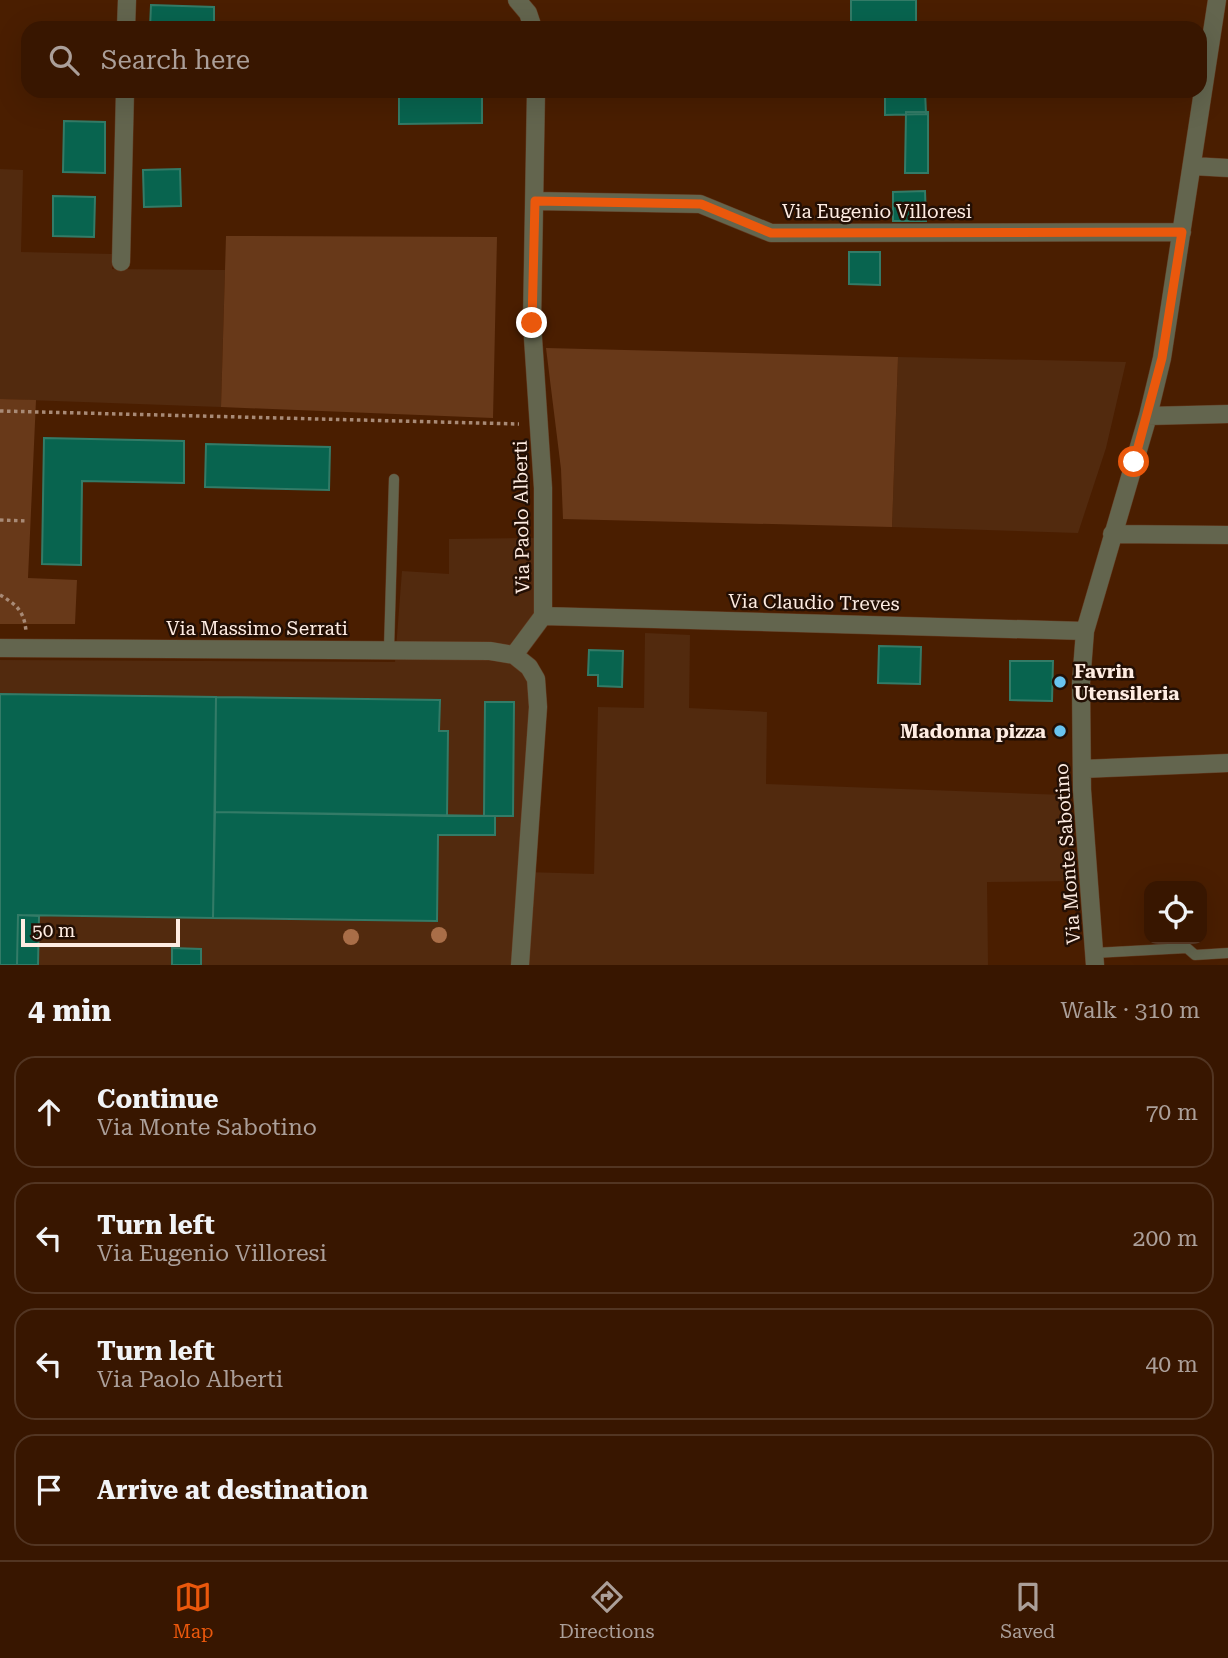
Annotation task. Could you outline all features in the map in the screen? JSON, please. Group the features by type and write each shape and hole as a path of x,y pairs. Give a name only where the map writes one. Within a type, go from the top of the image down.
{"street":[{"path":"126,21 127,0"},
{"path":"518,0 531,21"},
{"name":"Via Monte Sabotino","path":"1207,66 1217,0"},
{"path":"121,262 125,98"},
{"name":"Via Paolo Alberti","path":"514,655 543,616 543,488 532,323 536,98"},
{"name":"Via Monte Sabotino","path":"1094,959 1082,769 1081,683 1085,631 1148,416 1162,358 1202,98"},
{"path":"1192,166 1228,168"},
{"name":"Via Eugenio Villoresi","path":"535,201 701,204 771,233 1182,232"},
{"path":"1148,416 1228,414"},
{"path":"1112,534 1228,535"},
{"name":"Via Claudio Treves","path":"543,616 1085,631"},
{"name":"Via Massimo Serrati","path":"0,648 389,649 490,651 514,655"},
{"path":"514,655 529,667 536,679 538,707 520,965"},
{"path":"1082,769 1228,763"}],"lane":[{"path":"389,649 394,479"},
{"path":"1094,959 1187,948 1195,955 1228,953"}],"path":[{"path":"0,411 540,425"},
{"path":"0,520 28,521"},
{"path":"0,595 19,606 24,618 28,647"}],"shaded area":[{"path":"0,169 23,170 21,252 112,254 112,269 225,270 221,407 0,399"},
{"path":"226,236 497,237 493,418 221,407"},
{"path":"546,348 898,357 892,527 563,519 561,469"},
{"path":"898,357 1126,362 1106,448 1078,533 892,527"},
{"path":"0,399 36,400 28,578 77,580 75,624 0,624"},
{"path":"542,538 539,622 514,661 531,682 525,872 594,874 598,707 644,708 645,633 690,635 689,708 767,712 766,784 1065,795 1074,881 987,882 988,965 0,965 0,660 395,662 402,571 449,574 449,539"}],"building":[{"path":"851,0 916,0 916,21 851,21"},
{"path":"151,5 214,7 214,21 150,21"},
{"path":"399,98 482,98 482,123 399,124"},
{"path":"885,98 925,98 926,114 885,115"},
{"path":"906,112 928,112 928,173 905,173"},
{"path":"64,121 105,122 105,173 63,172"},
{"path":"180,169 181,206 144,207 143,170"},
{"path":"925,191 926,221 893,221 893,192"},
{"path":"53,196 95,197 94,237 53,236"},
{"path":"849,252 880,252 880,285 849,284"},
{"path":"44,438 184,441 184,483 82,481 81,565 42,564"},
{"path":"206,444 330,447 329,490 205,487"},
{"path":"879,646 921,647 920,684 878,683"},
{"path":"589,650 623,651 622,687 598,686 598,675 588,675"},
{"path":"1010,661 1053,661 1052,701 1010,700"},
{"path":"0,694 216,697 213,918 18,915 17,965 0,965"},
{"path":"216,697 440,700 439,731 448,731 447,816 215,812"},
{"path":"485,702 514,702 513,816 484,816"},
{"path":"215,812 495,816 495,835 438,835 437,921 213,918"},
{"path":"18,915 39,916 38,965 17,965"},
{"path":"172,948 201,949 201,965 172,965"}],"place":[{"name":"Favrin Utensileria","path":"1060,682"},
{"name":"Madonna pizza","path":"1060,731"}],"route":[{"path":"532,323 535,201 701,204 771,233 1182,232 1162,358 1134,462"}]}
